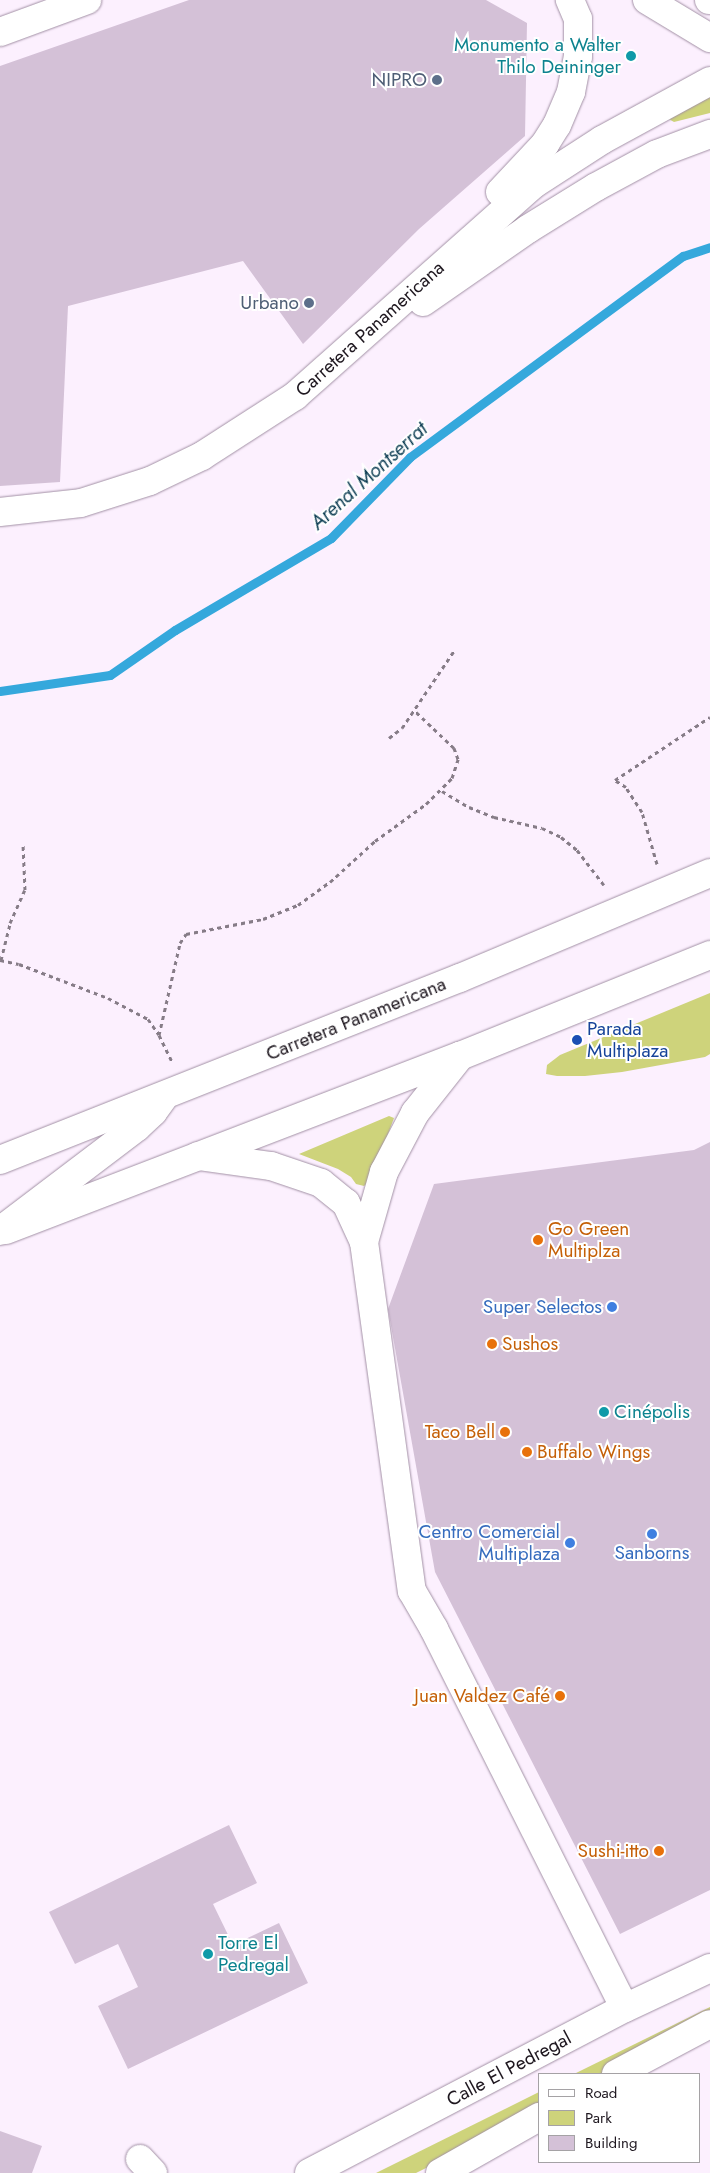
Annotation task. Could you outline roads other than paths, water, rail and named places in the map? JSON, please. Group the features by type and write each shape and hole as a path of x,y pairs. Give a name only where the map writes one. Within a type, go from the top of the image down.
{"main road":[{"path":"0,32 87,0"},
{"path":"357,341 392,296 435,250 532,160 558,125 571,92 578,57 578,19 570,0"},
{"path":"646,0 710,38"},
{"name":"Carretera Panamericana","path":"0,512 81,503 150,481 202,456 295,396 534,184 602,140 710,81"},
{"path":"295,396 447,285 528,229 631,167 710,134"},
{"name":"Carretera Panamericana","path":"0,1160 460,978 710,873"},
{"path":"0,1232 460,1056 710,955"},
{"path":"364,1242 384,1172 415,1113 460,1056"},
{"path":"0,1232 137,1127 175,1090"},
{"path":"198,1156 272,1166 321,1183 346,1203 364,1242 412,1591 434,1629 626,2008"},
{"name":"Calle El Pedregal","path":"309,2173 626,2008 710,1968"},
{"path":"619,2073 710,2024"},
{"path":"619,2073 710,2036"},
{"path":"440,2173 538,2118"}],"waterway":[{"name":"Arenal Montserrat","path":"0,691 110,675 175,630 331,538 410,457 683,256 710,247"}],"place":[{"name":"Monumento a Walter Thilo Deininger","path":"631,56"},
{"name":"NIPRO","path":"437,80"},
{"name":"Urbano","path":"309,303"},
{"name":"Parada Multiplaza","path":"577,1040"},
{"name":"Go Green Multiplza","path":"538,1240"},
{"name":"Super Selectos","path":"612,1307"},
{"name":"Sushos","path":"492,1344"},
{"name":"Cinépolis","path":"604,1412"},
{"name":"Taco Bell","path":"505,1432"},
{"name":"Buffalo Wings","path":"527,1452"},
{"name":"Sanborns","path":"652,1534"},
{"name":"Centro Comercial Multiplaza","path":"570,1543"},
{"name":"Juan Valdez Café","path":"560,1696"},
{"name":"Sushi-itto","path":"659,1851"},
{"name":"Torre El Pedregal","path":"208,1954"}]}
